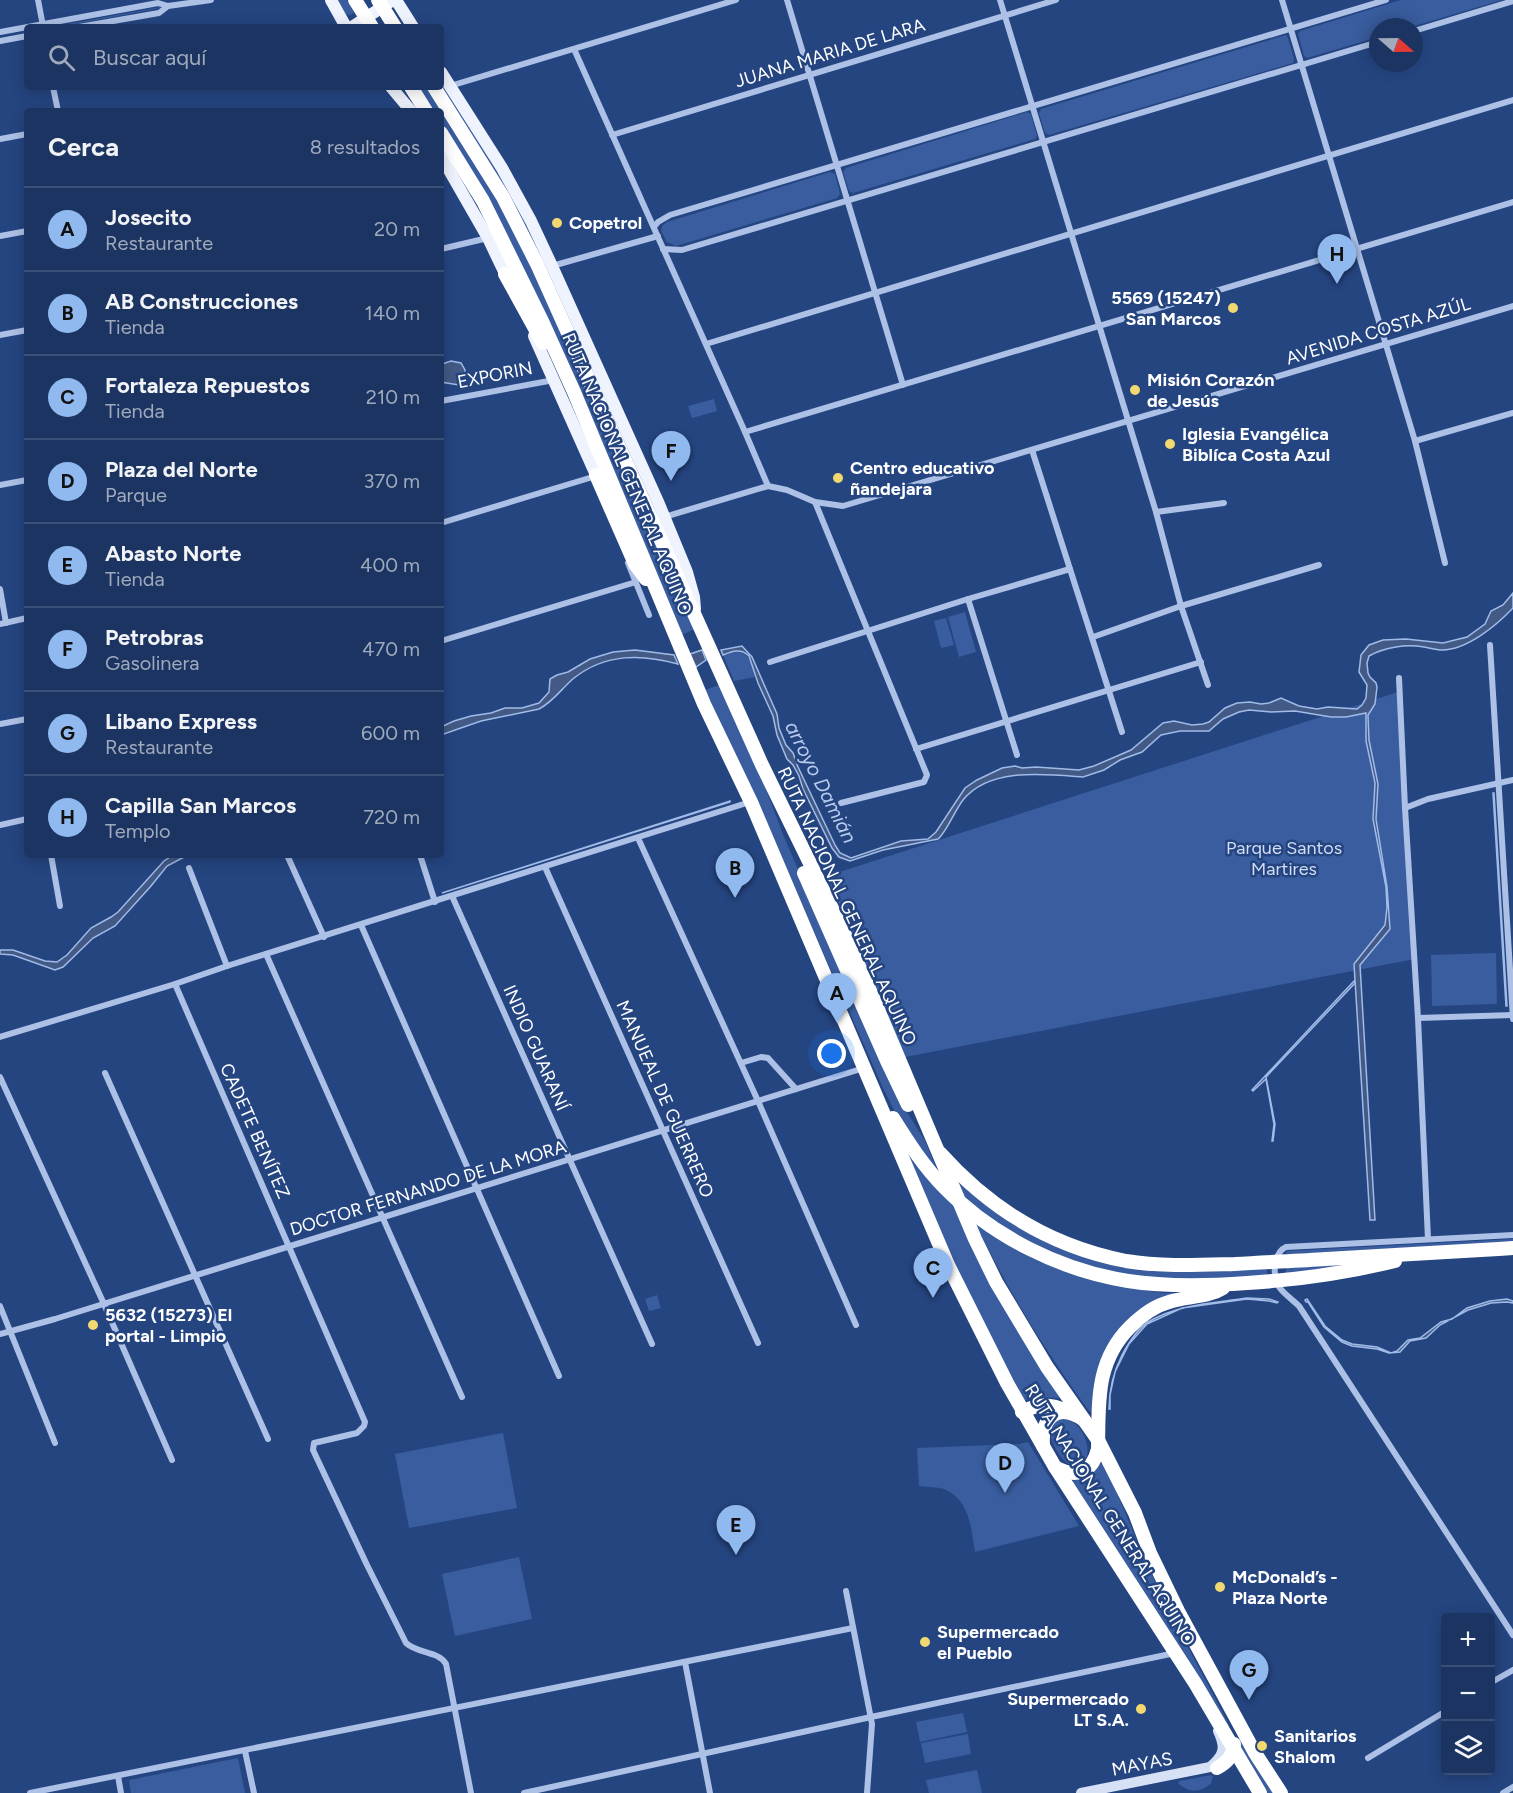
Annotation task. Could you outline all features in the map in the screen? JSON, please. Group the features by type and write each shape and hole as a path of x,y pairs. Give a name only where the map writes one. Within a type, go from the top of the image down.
{"highway":[{"path":"355,0 370,24"},
{"path":"378,0 393,24"},
{"path":"413,90 424,108"},
{"name":"RUTA NACIONAL GENERAL AQUINO","path":"436,90 480,158 527,242 762,765 844,933 975,1239 996,1282 1047,1367 1098,1440 1135,1513 1174,1604 1256,1753 1281,1793"},
{"name":"RUTA NACIONAL GENERAL AQUINO","path":"444,138 501,234 574,392 704,704 751,802 948,1265 1022,1412 1043,1448 1176,1653 1260,1793"},
{"path":"506,274 552,361 574,392"},
{"path":"594,476 635,564 657,592"},
{"path":"762,765 784,830 905,1100 923,1131 960,1175 1026,1224 1091,1252 1128,1261 1167,1265 1275,1263 1513,1248"},
{"path":"866,1071 912,1148 942,1186 978,1216 1015,1241 1061,1263 1102,1276 1161,1285 1230,1284 1310,1278 1364,1268 1419,1254"},
{"path":"1055,1467 1063,1472 1082,1473 1096,1458 1101,1380 1109,1354 1122,1335 1154,1308 1168,1302 1215,1293 1230,1284"},
{"path":"1022,1412 1041,1405 1057,1407 1085,1422"},
{"path":"1043,1448 1043,1434 1048,1419 1060,1412 1071,1413"},
{"path":"1214,1767 1228,1760 1234,1749 1234,1732 1226,1709 1226,1698"},
{"path":"1214,1767 1237,1773 1253,1793"}],"main road":[{"path":"330,0 344,24"},
{"path":"357,24 394,0 411,24"},
{"path":"444,77 502,168 552,266 610,393 687,572 694,597 695,616"},
{"path":"394,90 409,108"},
{"path":"444,161 506,274 594,476"},
{"path":"610,393 660,536"}],"street":[{"path":"38,0 43,24"},
{"path":"96,24 159,13 168,6 180,2 211,0"},
{"path":"450,86 736,0"},
{"path":"787,0 903,385"},
{"path":"1000,0 1156,512 1181,606 1208,685"},
{"name":"JUANA MARIA DE LARA","path":"612,135 1056,0"},
{"path":"1282,0 1415,441 1445,563"},
{"path":"654,227 670,215 1386,0"},
{"path":"1423,28 1513,1"},
{"path":"48,24 158,3 168,6"},
{"path":"0,32 24,28"},
{"path":"0,41 24,37"},
{"path":"663,249 682,250 1369,45"},
{"path":"574,49 768,486 664,516"},
{"path":"54,90 58,108"},
{"path":"706,344 1513,100"},
{"path":"0,139 24,135"},
{"path":"745,432 1513,202"},
{"path":"0,236 24,232"},
{"path":"552,266 658,236"},
{"path":"444,248 488,238"},
{"name":"AVENIDA COSTA AZÚL","path":"768,486 787,490 815,502 843,506 1513,306"},
{"path":"0,335 24,331"},
{"name":"EXPORIN","path":"444,400 554,380"},
{"path":"1415,441 1513,413"},
{"path":"1032,450 1122,732"},
{"path":"444,522 594,476 650,615"},
{"path":"0,484 24,480"},
{"path":"815,502 927,775 924,782 841,803"},
{"path":"1156,512 1224,503"},
{"path":"1093,638 1181,606 1318,565"},
{"path":"770,662 1070,569"},
{"path":"444,640 636,582"},
{"path":"0,589 3,623 24,619"},
{"path":"968,599 1017,755"},
{"path":"1418,1018 1513,1016 1490,645"},
{"path":"916,749 1201,662"},
{"path":"1399,678 1428,1239"},
{"path":"0,724 24,720"},
{"path":"1405,808 1428,799 1513,780"},
{"path":"0,1037 751,802"},
{"path":"0,825 24,820"},
{"path":"638,838 741,1063 856,1325"},
{"path":"52,858 60,906"},
{"path":"288,858 324,937"},
{"path":"421,858 435,902"},
{"name":"MANUEAL DE GUERRERO","path":"545,867 758,1343"},
{"path":"189,868 227,966"},
{"name":"INDIO GUARANÍ","path":"452,896 652,1344"},
{"path":"361,925 559,1376"},
{"path":"266,954 462,1397"},
{"name":"CADETE BENÍTEZ","path":"175,984 365,1422 357,1432 314,1443 313,1450 406,1643 411,1648 443,1659 446,1664 454,1708"},
{"path":"741,1063 761,1057 768,1058 796,1089"},
{"name":"DOCTOR FERNANDO DE LA MORA","path":"0,1334 104,1304 796,1089 866,1071"},
{"path":"105,1072 268,1438"},
{"path":"0,1077 104,1304 172,1460"},
{"path":"1513,1235 1286,1247 1277,1254 1275,1263 1276,1281 1299,1306 1513,1635"},
{"path":"0,1306 55,1443"},
{"path":"846,1591 872,1724 867,1793"},
{"path":"30,1793 853,1628"},
{"path":"524,1793 1176,1653"},
{"path":"685,1662 710,1793"},
{"path":"1495,1681 1513,1670"},
{"path":"454,1708 471,1793"},
{"path":"1368,1758 1441,1714"},
{"path":"1214,1767 1223,1745 1215,1717"},
{"path":"245,1751 254,1793"},
{"name":"MAYAS","path":"1081,1793 1214,1767"},
{"path":"118,1776 121,1793"},
{"path":"1503,1793 1513,1787"}],"green space":[{"path":"335,0 347,0 354,13 346,14"},
{"path":"1401,0 1502,0 1423,23 1423,18 1369,18 1369,40 1307,58 1304,56 1298,34 1300,31"},
{"path":"161,7 76,24 68,24"},
{"path":"1286,35 1294,59 1293,63 1049,135 1045,133 1039,113 1041,109"},
{"path":"444,82 513,195 598,377 611,414 546,267 510,196 443,90"},
{"path":"417,90 430,90 441,108 429,108"},
{"path":"1027,112 1031,114 1037,136 1035,139 853,193 849,191 843,172 846,168"},
{"path":"444,113 515,229 695,629 681,635 570,372 444,132"},
{"path":"830,172 835,174 840,194 837,198 676,246 667,242 661,231 662,226 667,222"},
{"path":"714,399 717,411 692,418 688,406"},
{"path":"965,612 976,652 959,657 948,617"},
{"path":"946,618 954,645 941,648 934,621"},
{"path":"736,651 748,657 755,677 734,681 723,655"},
{"path":"719,685 762,779 784,837 882,1062 907,1112 925,1141 940,1176 897,1116 883,1088 705,690"},
{"name":"Parque Santos Martires","path":"1401,691 1415,959 905,1057 827,876"},
{"path":"1496,953 1497,1004 1432,1006 1431,955"},
{"path":"906,1151 952,1203 986,1275 1059,1398 1035,1397 1023,1401 964,1289"},
{"path":"953,1174 1074,1251 1265,1267 1267,1274 1262,1277 1168,1280 1115,1273 1052,1254 1001,1226 964,1198"},
{"path":"974,1220 1127,1286 1162,1293 1182,1293 1130,1320 1092,1412 1073,1388 1027,1318"},
{"path":"1513,1239 1513,1242 1286,1254 1287,1251"},
{"path":"1368,1261 1286,1275 1285,1273 1287,1267"},
{"path":"657,1295 661,1308 649,1311 645,1299"},
{"path":"1064,1418 1078,1427 1086,1443 1088,1452 1086,1459 1082,1464 1076,1466 1063,1460 1051,1439 1051,1429 1055,1421"},
{"path":"503,1433 517,1508 409,1528 395,1454"},
{"path":"1028,1442 1079,1526 975,1552 968,1516 959,1500 944,1489 919,1486 917,1448"},
{"path":"1101,1463 1104,1464 1161,1594 1229,1728 1072,1481 1089,1477"},
{"path":"519,1557 532,1619 455,1636 442,1574"},
{"path":"963,1713 967,1732 920,1742 916,1722"},
{"path":"968,1734 971,1754 925,1763 921,1743"},
{"path":"1239,1737 1276,1793 1265,1793 1239,1746"},
{"path":"238,1758 245,1793 131,1793 129,1780"},
{"path":"977,1770 982,1793 929,1793 926,1780"},
{"path":"1211,1775 1213,1777 1211,1783 1199,1790 1186,1789 1178,1783 1179,1781"}],"shaded area":[{"path":"451,361 461,363 466,379 459,385 444,382 444,363"},
{"path":"1513,593 1513,608 1490,629 1461,646 1442,650 1410,646 1389,648 1369,656 1367,663 1368,673 1377,687 1375,704 1368,715 1369,740 1378,784 1376,819 1387,887 1390,929 1360,965 1375,1220 1370,1220 1354,964 1385,925 1387,907 1386,887 1373,819 1375,783 1366,741 1366,713 1331,717 1295,711 1249,710 1223,719 1209,731 1180,731 1161,735 1142,752 1083,777 1035,774 1002,777 974,789 963,800 938,839 883,850 850,861 839,857 832,848 799,776 787,759 749,656 740,651 723,655 721,650 742,646 752,657 777,714 779,728 786,745 793,753 835,845 840,853 851,858 901,841 928,839 936,832 965,788 1002,768 1015,766 1079,770 1094,766 1131,750 1163,723 1174,721 1192,725 1203,724 1209,722 1225,708 1237,703 1261,704 1281,698 1299,706 1317,709 1328,707 1357,709 1366,698 1367,685 1359,672 1361,655 1369,645 1383,640 1406,639 1443,643 1467,637 1485,624 1491,611 1503,605"},
{"path":"635,650 674,655 678,664 638,657 611,660 586,670 574,678 539,709 481,721 444,734 444,726 454,721 505,708 522,708 539,703 549,692 550,679 590,659 613,652"},
{"path":"702,650 706,660 696,667 690,654"},
{"path":"1494,793 1507,1006 1506,1006"},
{"path":"730,801 730,802 442,893"},
{"path":"168,858 182,858 167,866 115,926 93,938 63,967 55,970 13,955 0,954 0,950 13,950 45,961 57,962 67,955 91,928 118,912"},
{"path":"1354,981 1355,983 1266,1077 1275,1124 1272,1141 1274,1124 1266,1079 1252,1090"},
{"path":"1247,1298 1269,1299 1278,1302 1247,1299 1185,1308"},
{"path":"1307,1299 1325,1326 1342,1340 1352,1344 1377,1347 1391,1353 1342,1342 1324,1327 1306,1302"},
{"path":"1507,1299 1513,1301 1513,1303 1491,1303 1454,1317 1467,1308 1490,1301"},
{"path":"1180,1309 1147,1324 1129,1344 1115,1372 1110,1395 1111,1388 1114,1375 1116,1368 1122,1355 1133,1337 1148,1322"},
{"path":"1450,1319 1426,1338 1410,1341 1400,1352 1392,1353 1408,1340 1420,1338 1441,1322"}],"place":[{"name":"Copetrol","path":"557,223"},
{"name":"Capilla San Marcos","path":"1337,284"},
{"name":"5569 (15247) San Marcos","path":"1233,308"},
{"name":"Misión Corazón de Jesús","path":"1135,390"},
{"name":"Iglesia Evangélica Biblíca Costa Azul","path":"1170,444"},
{"name":"Centro educativo ñandejara","path":"838,478"},
{"name":"Petrobras","path":"671,481"},
{"name":"AB Construcciones","path":"735,898"},
{"name":"Josecito","path":"837,1023"},
{"name":"Fortaleza Repuestos","path":"933,1298"},
{"name":"5632 (15273) El portal - Limpio","path":"93,1325"},
{"name":"Plaza del Norte","path":"1005,1493"},
{"name":"Abasto Norte","path":"736,1555"},
{"name":"McDonald’s - Plaza Norte","path":"1220,1587"},
{"name":"Supermercado el Pueblo","path":"925,1642"},
{"name":"Libano Express","path":"1249,1700"},
{"name":"Supermercado LT S.A.","path":"1141,1709"},
{"name":"Sanitarios Shalom","path":"1262,1746"}],"water label":[{"name":"arroyo Damián","path":"821,782"}]}
